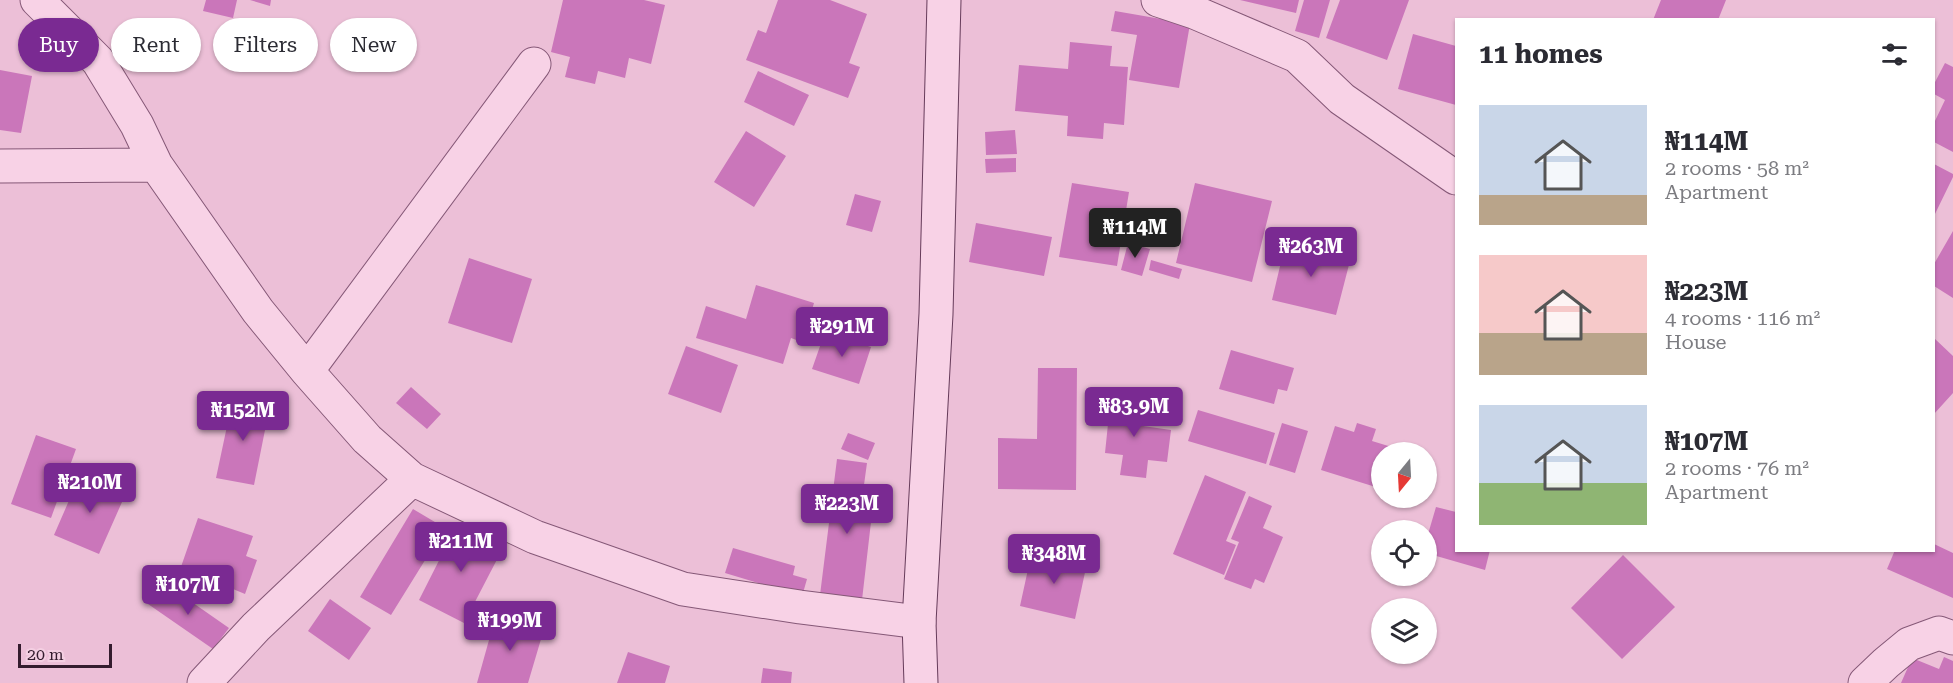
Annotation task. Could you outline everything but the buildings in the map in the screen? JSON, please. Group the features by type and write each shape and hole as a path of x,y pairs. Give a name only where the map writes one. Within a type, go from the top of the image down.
{"street":[{"path":"37,0 98,61 137,125 156,165 258,310 307,371 367,439 412,479 535,537 683,589 800,608 919,622"},
{"path":"921,683 919,622 936,314 944,0"},
{"path":"1158,0 1194,12 1297,56 1342,99 1455,177"},
{"path":"307,371 534,63"},
{"path":"0,166 156,165"},
{"path":"204,683 256,627 412,479"},
{"path":"1865,683 1909,644 1939,633 1953,638"}]}
